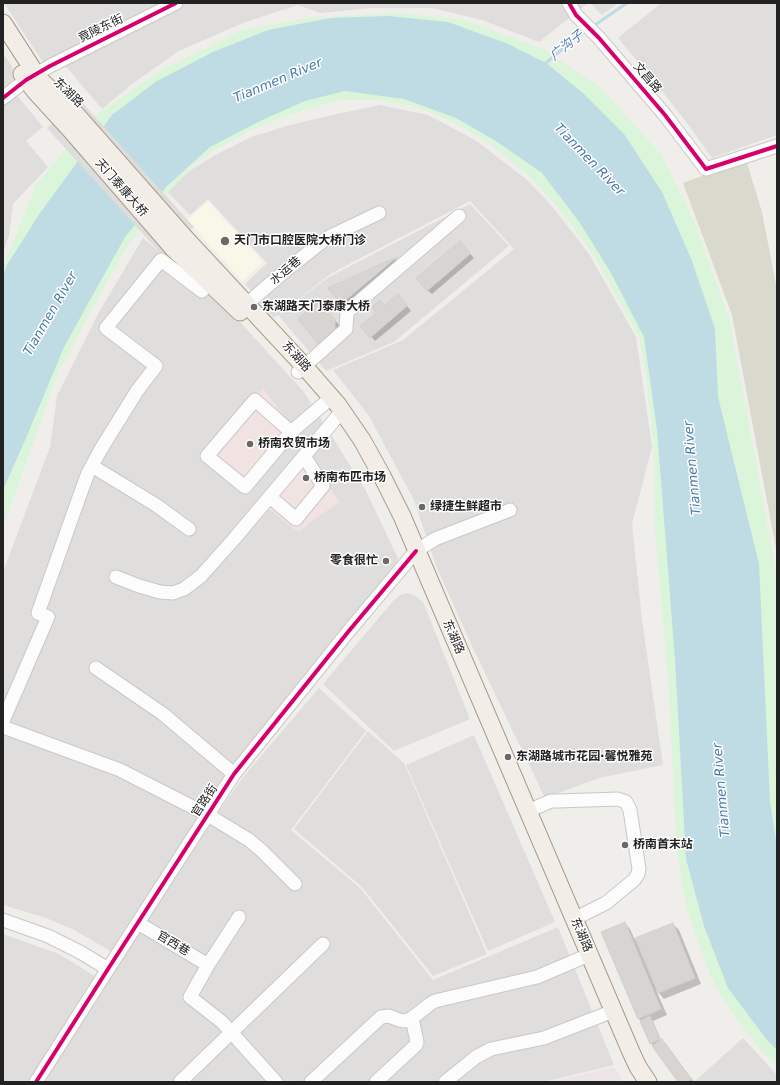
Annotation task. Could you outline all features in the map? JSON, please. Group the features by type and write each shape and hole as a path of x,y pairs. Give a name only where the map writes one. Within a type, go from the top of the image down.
{"main road":[{"name":"东湖路","path":"3,23 31,77"},
{"name":"东湖路","path":"3,45 31,77 45,84 74,123"},
{"name":"天门泰康大桥","path":"74,123 179,243"},
{"name":"东湖路","path":"179,243 209,283 243,308"},
{"name":"东湖路","path":"179,243 301,369 362,440 382,476 399,511 414,554 608,1014 626,1054 642,1082"},
{"name":"东湖路","path":"301,369 325,403 340,414"},
{"name":"东湖路","path":"414,554 528,811 631,1052 638,1067 648,1082"}],"street":[{"name":"竟陵东街","path":"3,98 31,77 71,55 176,3"},
{"name":"文昌路","path":"569,3 576,15 665,115 706,169 777,146"},
{"name":"水运巷","path":"243,308 285,271 324,240 379,213"},
{"path":"301,369 346,329 347,312 458,216"},
{"path":"3,720 48,617 38,613 81,492 92,466 137,391 156,366 106,328 161,260 202,291 209,283"},
{"path":"292,432 255,400 207,456 245,487 292,432 325,403"},
{"path":"116,577 160,592 173,593 184,589 201,576 234,539 340,414"},
{"path":"270,497 296,519 323,486 304,456"},
{"path":"92,466 156,506 189,529"},
{"name":"官路街","path":"36,1082 234,774 348,632 414,554 435,539 510,510"},
{"path":"96,668 163,714 234,774"},
{"path":"3,727 120,770 208,815 249,840 295,884"},
{"path":"528,811 551,801 558,800 618,799 626,802 630,810 639,869 638,874 634,880 606,903 574,919"},
{"path":"239,917 208,965 190,998 222,1022 276,1082"},
{"path":"3,920 48,936 80,952 108,969"},
{"name":"官西巷","path":"138,923 208,965"},
{"path":"180,1082 323,944"},
{"path":"311,1082 382,1017 390,1016 400,1020 408,1020 435,1001 537,977 584,957"},
{"path":"445,1082 476,1056 491,1049 544,1038 608,1014"},
{"path":"376,1082 416,1046 412,1018"}],"shaded area":[{"path":"4,3 588,3 539,42 482,20 432,8 370,8 320,13 298,5 243,23 179,51 132,84 102,109 58,57 44,64"},
{"path":"590,3 618,3 602,15"},
{"path":"661,3 777,3 777,135 712,158 655,82 618,38"},
{"path":"3,53 18,76 3,89"},
{"path":"16,94 43,127 26,141 48,167 13,204 9,236 3,253 3,106"},
{"path":"380,105 428,115 475,140 526,179 551,205 589,254 636,337 652,447 632,524 642,620 663,765 599,778 545,798 473,648 436,566 414,500 369,416 333,370 403,340 514,249 470,201 332,273 274,318 245,284 267,263 208,199 190,215 167,191 191,170 219,153 251,137 290,125"},
{"path":"746,160 762,212 777,290 777,554 732,315 683,183"},
{"name":"天门市口腔医院大桥门诊","path":"208,201 263,262 242,281 187,220"},
{"path":"470,204 509,246 394,342 326,371 278,315 329,277"},
{"path":"143,238 228,309 304,392 365,489 398,558 395,568 339,631 224,776 112,952 74,930 46,918 3,905 3,572 50,447 57,396 99,312"},
{"name":"桥南农贸市场","path":"263,388 295,431 246,490 204,456"},
{"name":"桥南布匹市场","path":"309,455 339,502 298,532 265,505"},
{"path":"408,593 416,596 423,602 470,719 394,751 323,684 393,601 400,595"},
{"path":"319,688 366,731 291,830 361,889 433,980 558,927 614,1065 544,1082 44,1082 201,837 244,776"},
{"path":"368,731 404,763 487,954 433,976 362,887 294,829"},
{"path":"474,735 555,922 488,951 406,765"},
{"path":"3,934 59,954 98,978 30,1082 3,1082"},
{"path":"743,1038 777,1075 777,1082 694,1082"},
{"path":"614,1067 623,1082 549,1082"}],"green space":[{"path":"398,13 461,19 543,49 600,87 660,153 695,223 729,319 776,571 777,1066 762,1052 721,996 709,972 687,910 677,853 668,677 655,529 654,443 645,368 639,337 595,257 565,216 533,180 487,141 447,119 413,106 378,100 341,100 301,111 255,128 211,152 195,164 159,202 125,250 58,373 3,527 3,267 36,185 92,118 158,72 242,30 309,18"}],"water":[{"name":"Tianmen River","path":"388,16 448,22 508,44 546,63 584,94 624,134 662,192 692,261 715,329 718,397 759,564 770,802 777,847 777,1050 767,1040 728,988 704,926 686,859 675,659 657,430 644,337 611,273 580,223 542,173 496,141 456,118 404,99 345,91 305,101 262,120 210,147 167,186 125,237 64,347 3,490 3,276 7,265 40,213 112,115 157,81 213,52 268,30 331,18"}],"pier":[{"path":"79,99 194,227 162,255 47,128"}],"building":[{"path":"460,241 470,254 427,291 416,278"},
{"path":"397,257 341,304 328,288"},
{"path":"398,294 407,306 370,338 360,326 376,313 372,307 380,300 385,305"},
{"path":"319,301 335,320 335,331 319,345 298,319"},
{"path":"625,922 661,1009 638,1019 601,932"},
{"path":"673,923 695,978 658,993 635,938"},
{"path":"650,1016 660,1039 650,1044 640,1021"},
{"path":"662,1039 691,1079 687,1082 678,1082 652,1046"}],"waterway":[{"name":"广沟子","path":"592,27 627,3"},
{"name":"广沟子","path":"546,63 587,30"}],"cycle path":[{"path":"3,98 26,80 50,66 176,3"},
{"path":"569,3 576,15 599,38 665,115 706,169 777,146"},
{"path":"36,1082 234,774 348,632 416,551"}],"place":[{"name":"天门市口腔医院大桥门诊","path":"225,241"},
{"name":"东湖路天门泰康大桥","path":"254,307"},
{"name":"桥南农贸市场","path":"250,444"},
{"name":"桥南布匹市场","path":"306,478"},
{"name":"绿捷生鲜超市","path":"422,507"},
{"name":"零食很忙","path":"386,561"},
{"name":"东湖路城市花园·馨悦雅苑","path":"508,757"},
{"name":"桥南首末站","path":"625,845"}]}
